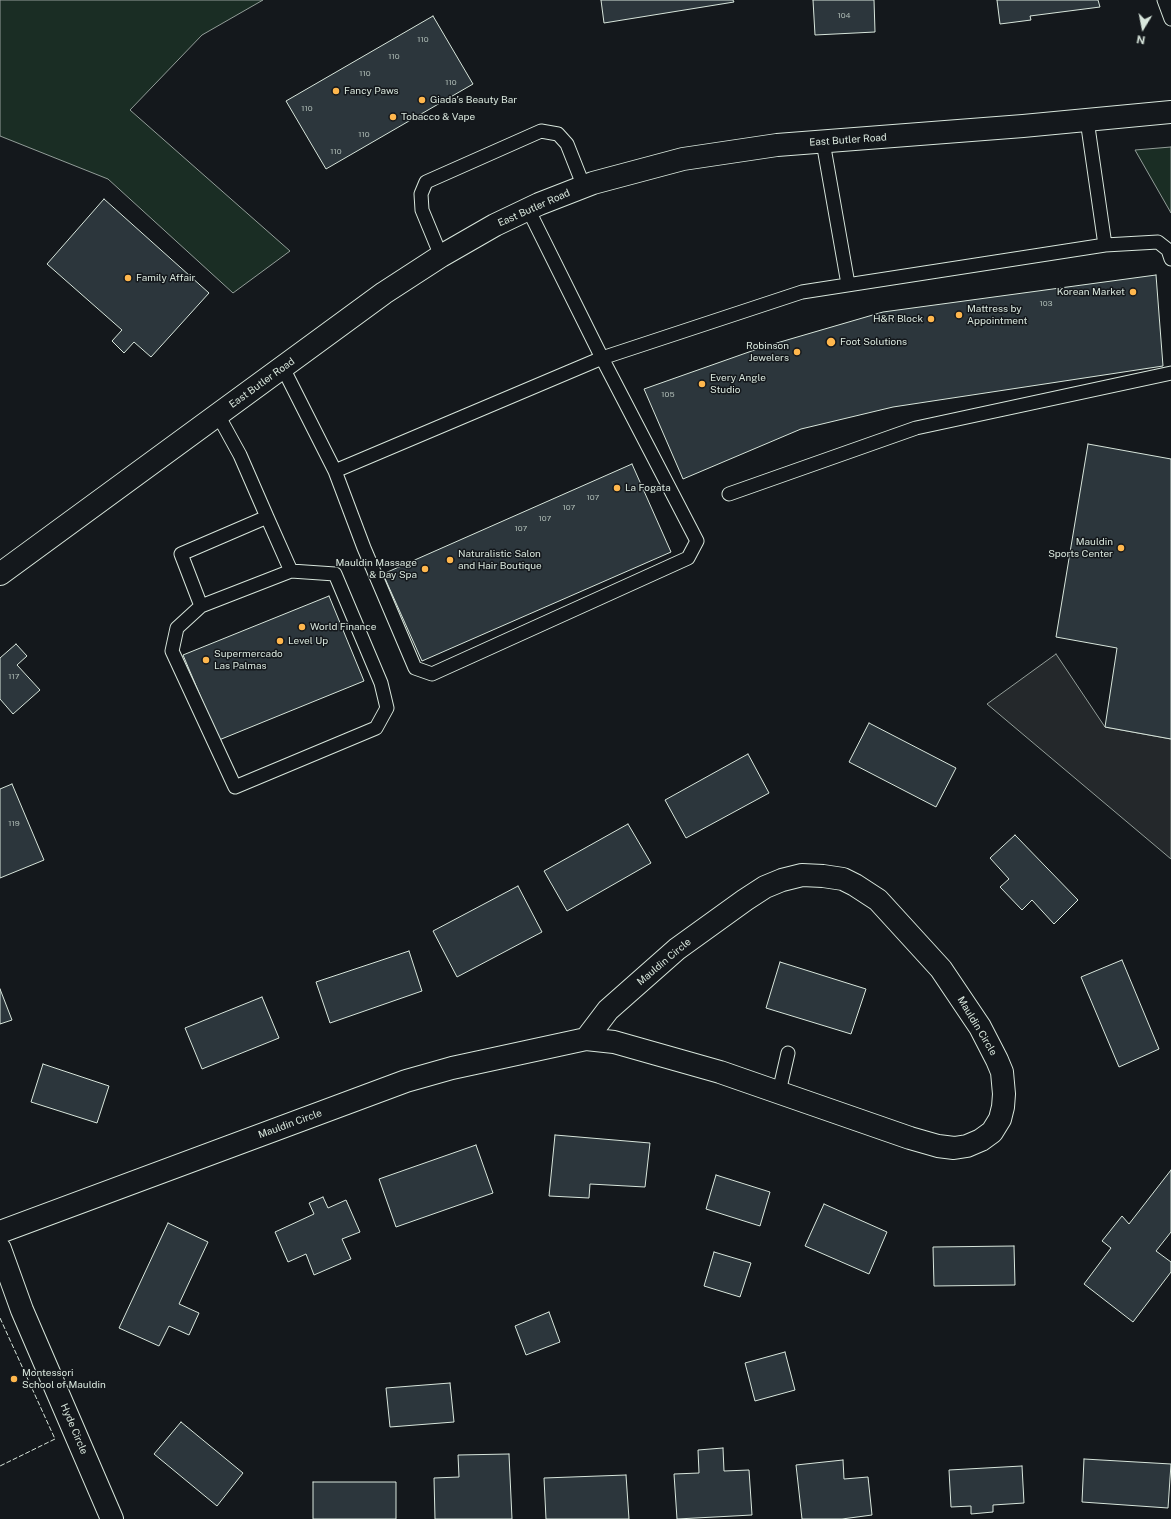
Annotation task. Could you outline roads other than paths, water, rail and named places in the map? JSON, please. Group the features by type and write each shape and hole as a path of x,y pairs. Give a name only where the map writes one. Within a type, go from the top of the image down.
{"street":[{"name":"East Butler Road","path":"0,574 384,293 441,256 495,225 528,209 584,187 683,159 778,145 1171,112"},
{"name":"Mauldin Circle","path":"0,1232 406,1081 452,1068 586,1038 614,1042 720,1072 910,1138 938,1146 954,1148 968,1146 981,1140 992,1132 1000,1119 1003,1107 1004,1094 1002,1072 997,1060 980,1027 941,969 878,900 855,885 843,880 823,876 802,875 782,880 765,887 745,900 677,949 608,1010 586,1038"},
{"name":"Hyde Circle","path":"0,1249 22,1310 112,1519"}],"lane":[{"path":"1164,0 1171,19"},
{"path":"1087,120 1105,245"},
{"path":"441,256 422,210 421,194 426,182 541,131 558,134 567,144 584,187"},
{"path":"822,142 848,284"},
{"path":"283,368 334,471 364,548 415,668 432,674 688,558 696,541 602,358 528,209"},
{"path":"334,471 602,358 802,292 1105,245 1158,242 1168,250 1171,259"},
{"path":"730,494 916,428 1171,372"},
{"path":"218,415 240,455 291,571"},
{"path":"201,606 181,554 268,517"},
{"path":"291,571 335,574 380,683 387,708 376,728 235,787 172,651 177,628 201,606 291,571"},
{"path":"779,1092 788,1053"}],"place":[{"name":"Fancy Paws","path":"336,91"},
{"name":"Giada’s Beauty Bar","path":"422,100"},
{"name":"Tobacco & Vape","path":"393,117"},
{"name":"Family Affair","path":"128,278"},
{"name":"Korean Market","path":"1133,292"},
{"name":"Mattress by Appointment","path":"959,315"},
{"name":"H&R Block","path":"931,319"},
{"name":"Foot Solutions","path":"831,342"},
{"name":"Robinson Jewelers","path":"797,352"},
{"name":"Every Angle Studio","path":"702,384"},
{"name":"La Fogata","path":"617,488"},
{"name":"Mauldin Sports Center","path":"1121,548"},
{"name":"Naturalistic Salon and Hair Boutique","path":"450,560"},
{"name":"Mauldin Massage & Day Spa","path":"425,569"},
{"name":"World Finance","path":"302,627"},
{"name":"Level Up","path":"280,641"},
{"name":"Supermercado Las Palmas","path":"206,660"},
{"name":"Montessori School of Mauldin","path":"14,1379"}]}
